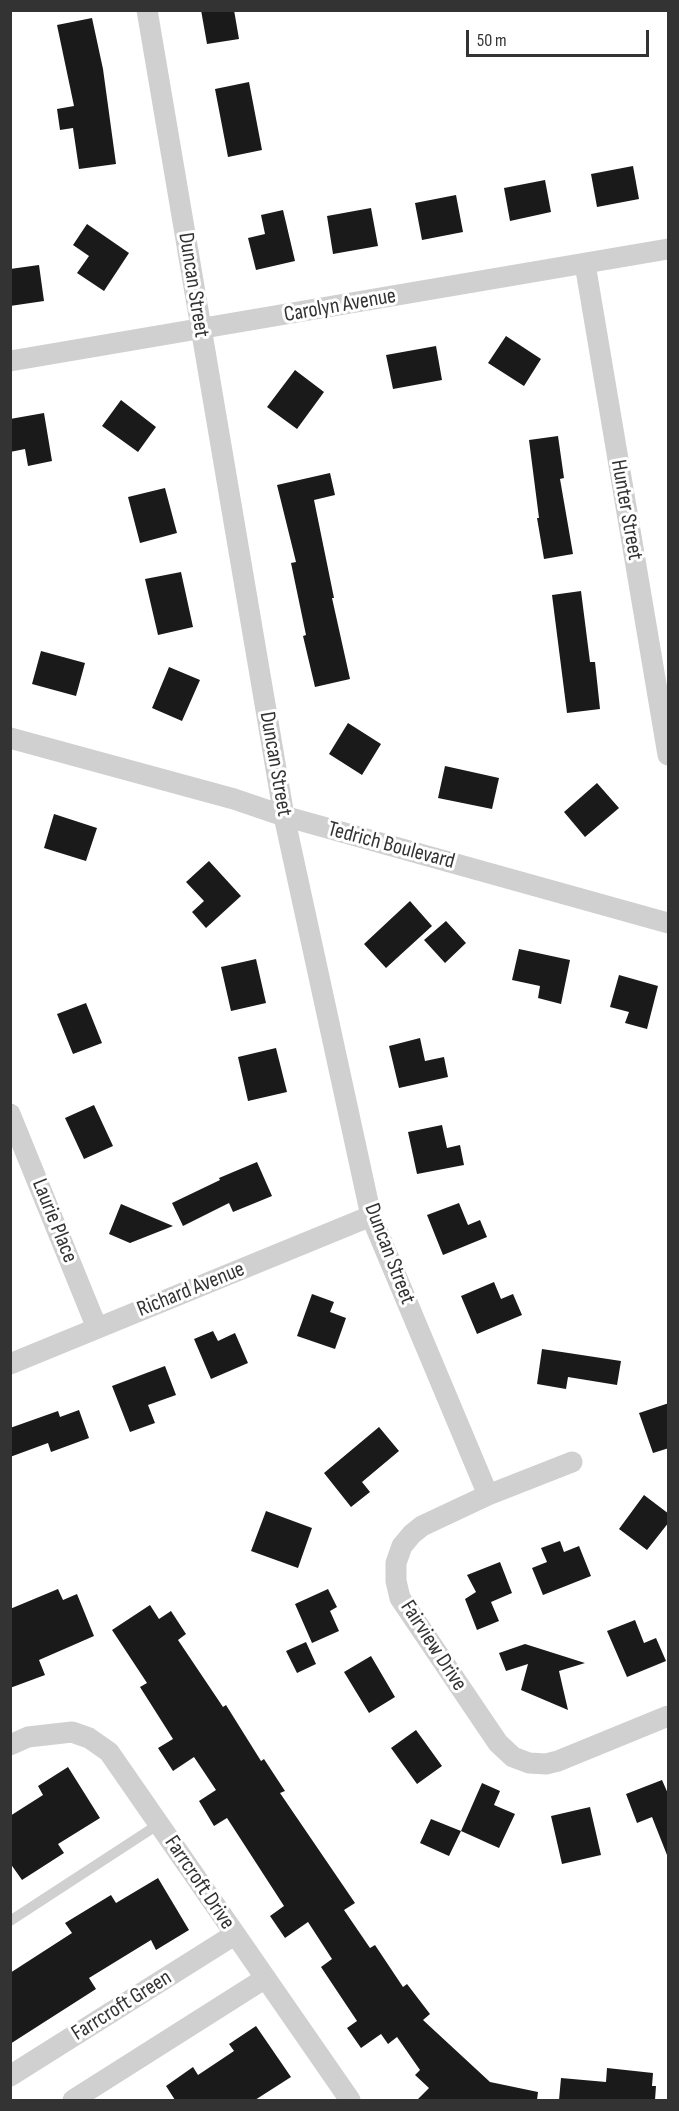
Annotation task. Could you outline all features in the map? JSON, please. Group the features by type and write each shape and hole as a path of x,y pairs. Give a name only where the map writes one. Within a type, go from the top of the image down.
{"street":[{"name":"Duncan Street","path":"147,10 284,816 371,1216 488,1495"},
{"name":"Carolyn Avenue","path":"10,361 669,249"},
{"name":"Hunter Street","path":"585,264 669,755"},
{"name":"Tedrich Boulevard","path":"10,738 234,799 284,816 669,923"},
{"name":"Laurie Place","path":"10,1114 97,1328"},
{"name":"Richard Avenue","path":"10,1364 371,1216"},
{"name":"Fairview Drive","path":"572,1462 488,1495 422,1526 402,1546 396,1563 396,1581 400,1598 498,1743 513,1757 528,1763 546,1764 558,1761 669,1716"},
{"name":"Farrcroft Drive","path":"10,1745 28,1737 72,1732 89,1738 109,1752 264,1979 350,2100"},
{"name":"Farrcroft Green","path":"10,2076 234,1935"},
{"path":"73,2100 264,1979"}],"lane":[{"path":"10,1921 159,1824"}],"building":[{"path":"201,10 234,10 239,39 207,44"},
{"path":"92,18 103,69 116,164 79,169 73,128 60,130 57,109 74,106 57,25"},
{"path":"249,82 262,150 228,157 215,89"},
{"path":"633,166 639,199 597,207 591,174"},
{"path":"545,180 551,212 510,221 504,188"},
{"path":"456,195 463,232 422,240 415,203"},
{"path":"371,208 378,246 333,254 327,216"},
{"path":"283,210 295,261 256,270 248,238 265,234 261,215"},
{"path":"87,224 129,253 104,291 77,273 89,256 73,245"},
{"path":"39,265 44,301 10,306 10,269"},
{"path":"506,336 541,359 524,386 488,363"},
{"path":"436,346 442,380 393,389 386,355"},
{"path":"295,370 324,392 297,429 267,407"},
{"path":"121,400 156,427 138,452 102,426"},
{"path":"44,413 52,461 28,466 25,449 10,452 10,419"},
{"path":"558,436 564,478 560,479 573,554 544,559 537,518 539,518 529,440"},
{"path":"330,473 335,495 314,500 350,679 315,687 303,636 306,635 291,563 296,562 277,485"},
{"path":"165,488 177,533 140,543 128,497"},
{"path":"181,572 193,627 158,635 145,579"},
{"path":"581,591 590,662 595,662 600,709 567,713 552,595"},
{"path":"41,651 85,663 76,696 32,684"},
{"path":"169,667 200,680 182,721 152,708"},
{"path":"348,723 381,744 362,775 329,754"},
{"path":"445,766 499,778 492,809 438,798"},
{"path":"597,783 619,808 585,837 564,812"},
{"path":"54,814 97,828 86,861 44,848"},
{"path":"209,861 241,896 206,928 192,912 204,901 186,882"},
{"path":"410,901 432,926 386,968 364,944"},
{"path":"446,921 466,943 445,963 424,940"},
{"path":"519,949 570,960 561,1004 538,998 540,986 512,980"},
{"path":"256,959 266,1003 231,1011 221,967"},
{"path":"619,975 658,986 647,1029 625,1023 629,1012 610,1007"},
{"path":"86,1003 102,1043 73,1054 57,1014"},
{"path":"420,1038 425,1061 444,1057 448,1077 399,1088 389,1046"},
{"path":"276,1048 287,1092 248,1101 238,1057"},
{"path":"94,1105 113,1146 84,1159 65,1118"},
{"path":"442,1125 447,1148 460,1145 464,1165 417,1174 408,1132"},
{"path":"257,1162 272,1196 233,1212 229,1203 183,1226 172,1203 220,1180 219,1178"},
{"path":"459,1203 468,1225 480,1220 487,1237 443,1255 427,1215"},
{"path":"121,1204 173,1226 130,1243 109,1234"},
{"path":"494,1282 501,1299 513,1294 522,1315 477,1334 461,1296"},
{"path":"312,1294 334,1302 330,1312 346,1318 335,1349 297,1336"},
{"path":"213,1331 218,1341 235,1333 248,1363 211,1379 194,1339"},
{"path":"542,1349 621,1361 617,1385 568,1377 566,1389 537,1384"},
{"path":"165,1366 176,1395 148,1405 155,1423 130,1432 112,1386"},
{"path":"669,1403 669,1448 653,1453 639,1413"},
{"path":"79,1410 89,1438 51,1452 48,1443 10,1457 10,1428 58,1411 60,1417"},
{"path":"379,1427 399,1451 362,1482 370,1492 351,1507 324,1473"},
{"path":"644,1495 669,1514 669,1522 647,1550 619,1529"},
{"path":"266,1511 312,1528 298,1568 251,1551"},
{"path":"560,1541 564,1552 579,1546 591,1576 543,1595 532,1568 547,1562 541,1548"},
{"path":"500,1562 512,1593 491,1602 499,1621 477,1630 465,1599 476,1592 467,1575"},
{"path":"58,1589 63,1600 77,1594 94,1636 39,1660 45,1675 10,1688 10,1609"},
{"path":"328,1589 337,1607 330,1611 339,1631 312,1643 295,1604"},
{"path":"150,1605 159,1619 171,1611 186,1634 178,1640 223,1707 226,1705 261,1761 264,1759 285,1791 280,1793 355,1903 344,1910 370,1948 375,1945 403,1987 407,1984 430,2014 423,2020 490,2082 538,2092 537,2100 417,2100 429,2088 415,2075 420,2070 397,2037 388,2044 381,2034 361,2048 347,2028 357,2021 321,1967 332,1959 308,1922 285,1938 270,1916 284,1906 227,1818 214,1826 199,1801 216,1790 194,1757 173,1771 158,1748 173,1739 140,1687 147,1683 112,1630"},
{"path":"635,1620 644,1643 656,1638 666,1661 627,1677 607,1631"},
{"path":"306,1642 316,1664 297,1673 286,1651"},
{"path":"525,1644 585,1663 559,1671 568,1710 521,1690 528,1664 506,1671 499,1653"},
{"path":"371,1656 395,1697 369,1713 344,1672"},
{"path":"416,1730 442,1766 417,1784 391,1748"},
{"path":"68,1767 100,1818 58,1844 64,1853 22,1880 10,1863 10,1816 43,1795 38,1786"},
{"path":"662,1780 669,1796 669,1854 667,1855 652,1817 637,1823 626,1794"},
{"path":"482,1783 500,1791 494,1805 515,1814 499,1848 461,1831"},
{"path":"590,1807 601,1855 562,1864 551,1816"},
{"path":"431,1819 461,1831 449,1856 420,1843"},
{"path":"158,1878 189,1930 156,1950 151,1940 89,1978 96,1989 10,2044 10,1973 72,1933 65,1923 111,1895 116,1903"},
{"path":"256,2026 291,2077 255,2100 175,2100 166,2086 193,2067 198,2075 234,2051 229,2044"},
{"path":"607,2068 653,2073 652,2086 656,2086 655,2100 559,2100 561,2078 606,2082"}]}
